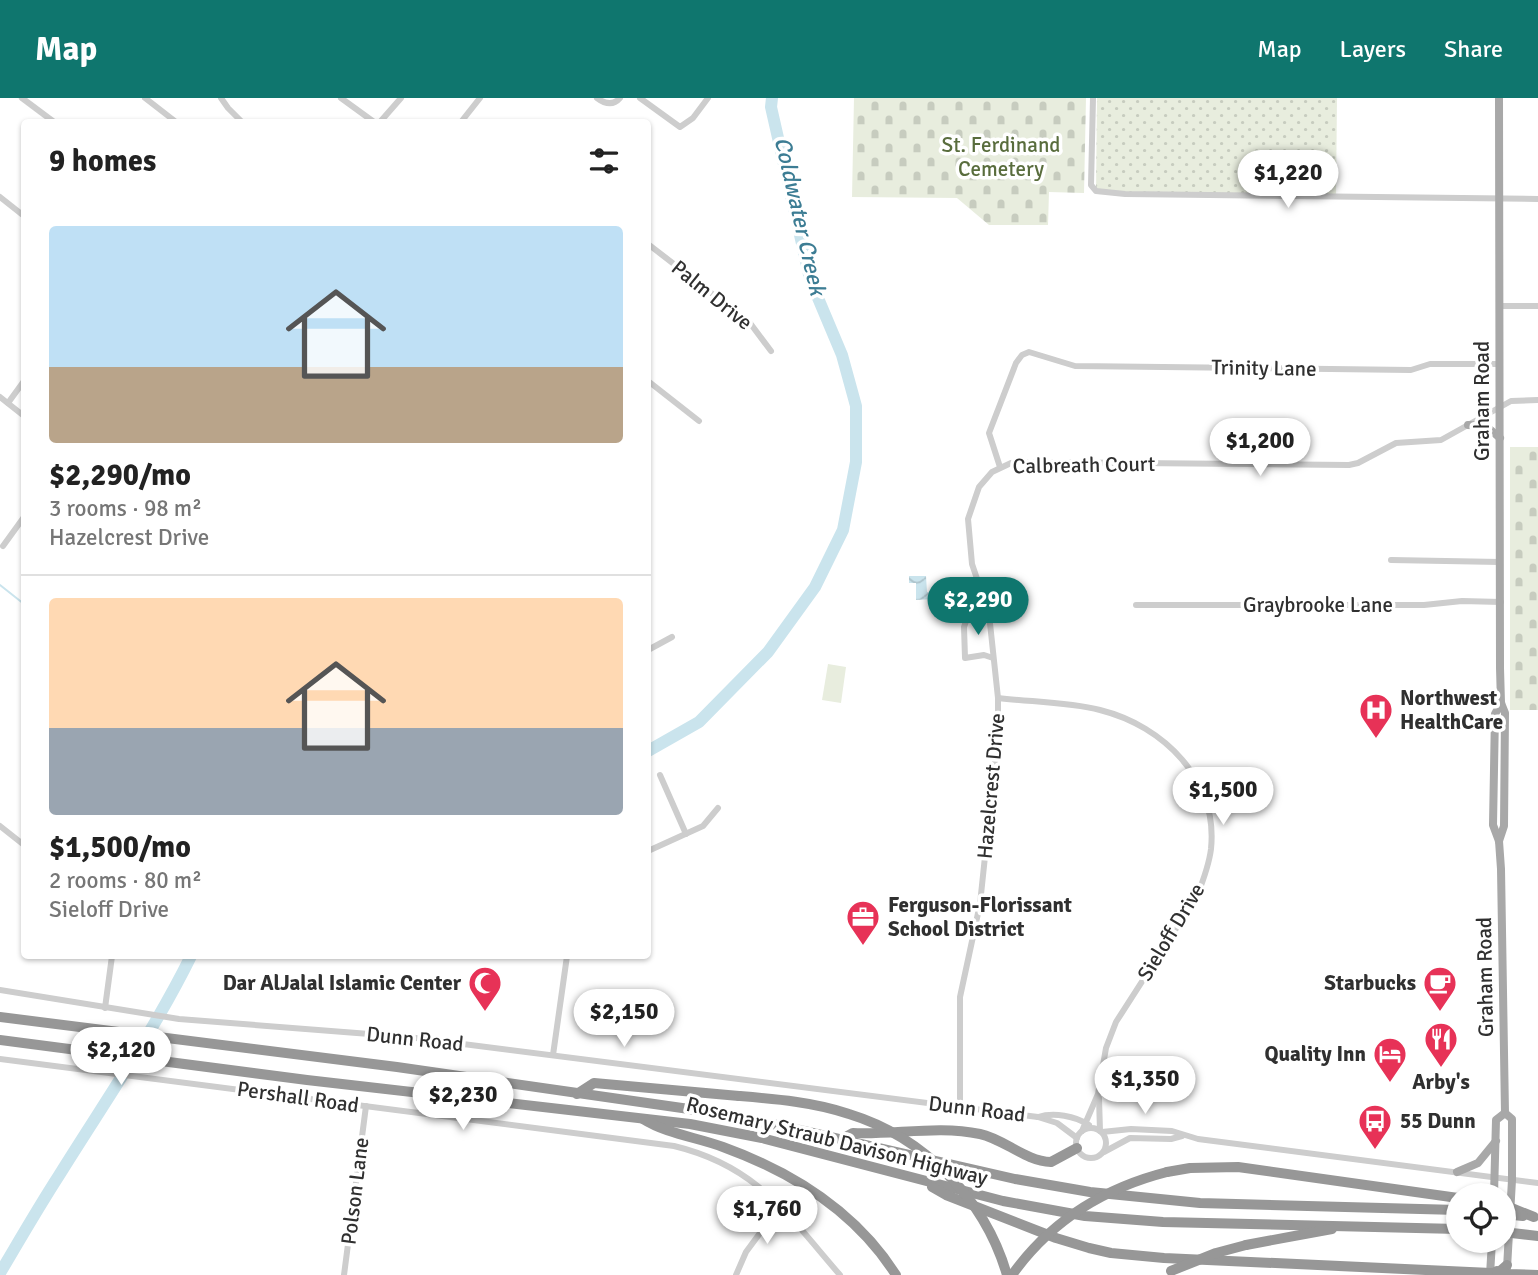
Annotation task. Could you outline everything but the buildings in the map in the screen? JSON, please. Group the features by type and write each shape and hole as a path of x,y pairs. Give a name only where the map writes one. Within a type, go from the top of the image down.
{"highway":[{"name":"Rosemary Straub Davison Highway","path":"0,1017 397,1067 737,1117 1015,1179 1126,1196 1225,1204 1446,1210"},
{"name":"Rosemary Straub Davison Highway","path":"0,1040 150,1061 690,1124 762,1138 1027,1206 1113,1219 1446,1229"},
{"path":"577,1094 594,1083 793,1101 872,1122 915,1147 947,1173 975,1207 1009,1275 1042,1240 1080,1210 1111,1191 1167,1172 1203,1167 1238,1167 1446,1196"},
{"path":"639,1117 659,1129 741,1154 805,1186 844,1213 878,1248 896,1275"},
{"path":"842,1139 853,1133 971,1132 991,1137 1035,1158 1051,1162 1077,1143"},
{"path":"919,1179 946,1195 1056,1238 1111,1253 1164,1258 1458,1273 1499,1271 1538,1275"},
{"path":"1516,1210 1536,1217"},
{"path":"1516,1215 1536,1217"},
{"path":"1167,1273 1216,1253 1246,1245 1351,1226"},
{"path":"1516,1233 1538,1236"}],"main road":[{"name":"Graham Road","path":"1499,98 1501,704 1495,714 1492,789 1493,825 1500,841 1505,1113 1512,1119 1512,1180 1499,1271"},
{"path":"1468,425 1486,426 1500,438"},
{"name":"Graham Road","path":"1495,1183 1496,1120 1505,1113"},
{"path":"1457,1172 1478,1163 1496,1141"},
{"path":"1495,1253 1499,1271"}],"street":[{"path":"22,98 50,119"},
{"path":"222,98 239,119"},
{"path":"341,98 370,119"},
{"path":"383,119 401,98"},
{"path":"463,119 480,98"},
{"path":"597,98 603,103 611,104 620,98"},
{"path":"640,98 680,127 689,122 708,98"},
{"path":"1093,98 1091,185 1096,191 1125,194 1538,199"},
{"path":"148,99 172,119"},
{"path":"0,197 21,214"},
{"name":"Palm Drive","path":"651,246 750,323 771,351"},
{"path":"1500,306 1538,306"},
{"name":"Trinity Lane","path":"1000,467 989,433 1016,363 1022,355 1029,352 1075,366 1411,370 1430,364 1499,364"},
{"path":"651,383 699,421"},
{"path":"8,403 21,385"},
{"path":"0,397 21,414"},
{"path":"1500,406 1516,400 1538,400"},
{"name":"Calbreath Court","path":"992,472 1011,463 1025,462 1358,463 1390,445 1441,440 1500,406"},
{"name":"Hazelcrest Drive","path":"960,1108 960,997 984,872 998,739 998,698 989,614 972,564 968,519 979,487 992,472"},
{"path":"3,546 21,521"},
{"path":"1391,560 1500,562"},
{"name":"Graybrooke Lane","path":"1136,605 1501,602"},
{"path":"989,614 966,621 965,658 984,655 993,658"},
{"path":"651,648 672,637"},
{"name":"Sieloff Drive","path":"998,698 1099,709 1142,726 1161,737 1182,757 1199,786 1209,816 1211,849 1195,903 1116,1022 1106,1048 1089,1126"},
{"path":"660,775 686,834"},
{"path":"651,850 703,826 718,808"},
{"path":"0,826 21,843"},
{"path":"105,1008 112,959"},
{"path":"553,1055 567,959"},
{"name":"Dunn Road","path":"0,990 179,1020 388,1035 1038,1117 1057,1123 1077,1143"},
{"name":"Pershall Road","path":"0,1059 674,1146 718,1159 740,1171 780,1206 840,1275"},
{"name":"Sieloff Drive","path":"1098,1094 1101,1131"},
{"name":"Polson Lane","path":"344,1275 366,1106"},
{"name":"Dunn Road","path":"1038,1117 1048,1114 1078,1119 1089,1126"},
{"path":"1182,1136 1171,1139 1130,1138 1091,1158 1083,1155 1077,1143 1082,1131 1089,1126 1101,1131 1172,1131 1182,1136 1538,1183"},
{"path":"1101,1131 1107,1143 1104,1152"},
{"path":"736,1275 746,1252 780,1206"}],"green space":[{"name":"St. Ferdinand Cemetery","path":"854,98 1086,98 1084,193 1049,192 1048,225 989,225 957,198 852,197"},
{"path":"1097,98 1337,98 1336,197 1096,194"},
{"path":"1510,447 1538,447 1538,710 1510,710"},
{"path":"828,664 846,667 841,703 822,700"}],"water":[{"path":"909,576 926,576 927,592 933,592 933,599 916,600 916,583 909,583"}],"waterway":[{"name":"Coldwater Creek","path":"651,749 699,722 768,652 815,587 843,530 856,462 856,406 842,355 810,279 771,107 772,98"},
{"path":"0,585 21,602"},
{"name":"Coldwater Creek","path":"0,1273 144,1040 189,959"}],"place":[{"name":"Northwest HealthCare","path":"1376,740"},
{"name":"Ferguson-Florissant School District","path":"863,947"},
{"name":"Dar AlJalal Islamic Center","path":"485,1013"},
{"name":"Starbucks","path":"1440,1013"},
{"name":"Arby's","path":"1441,1069"},
{"name":"Quality Inn","path":"1390,1084"},
{"name":"55 Dunn","path":"1375,1151"}]}
